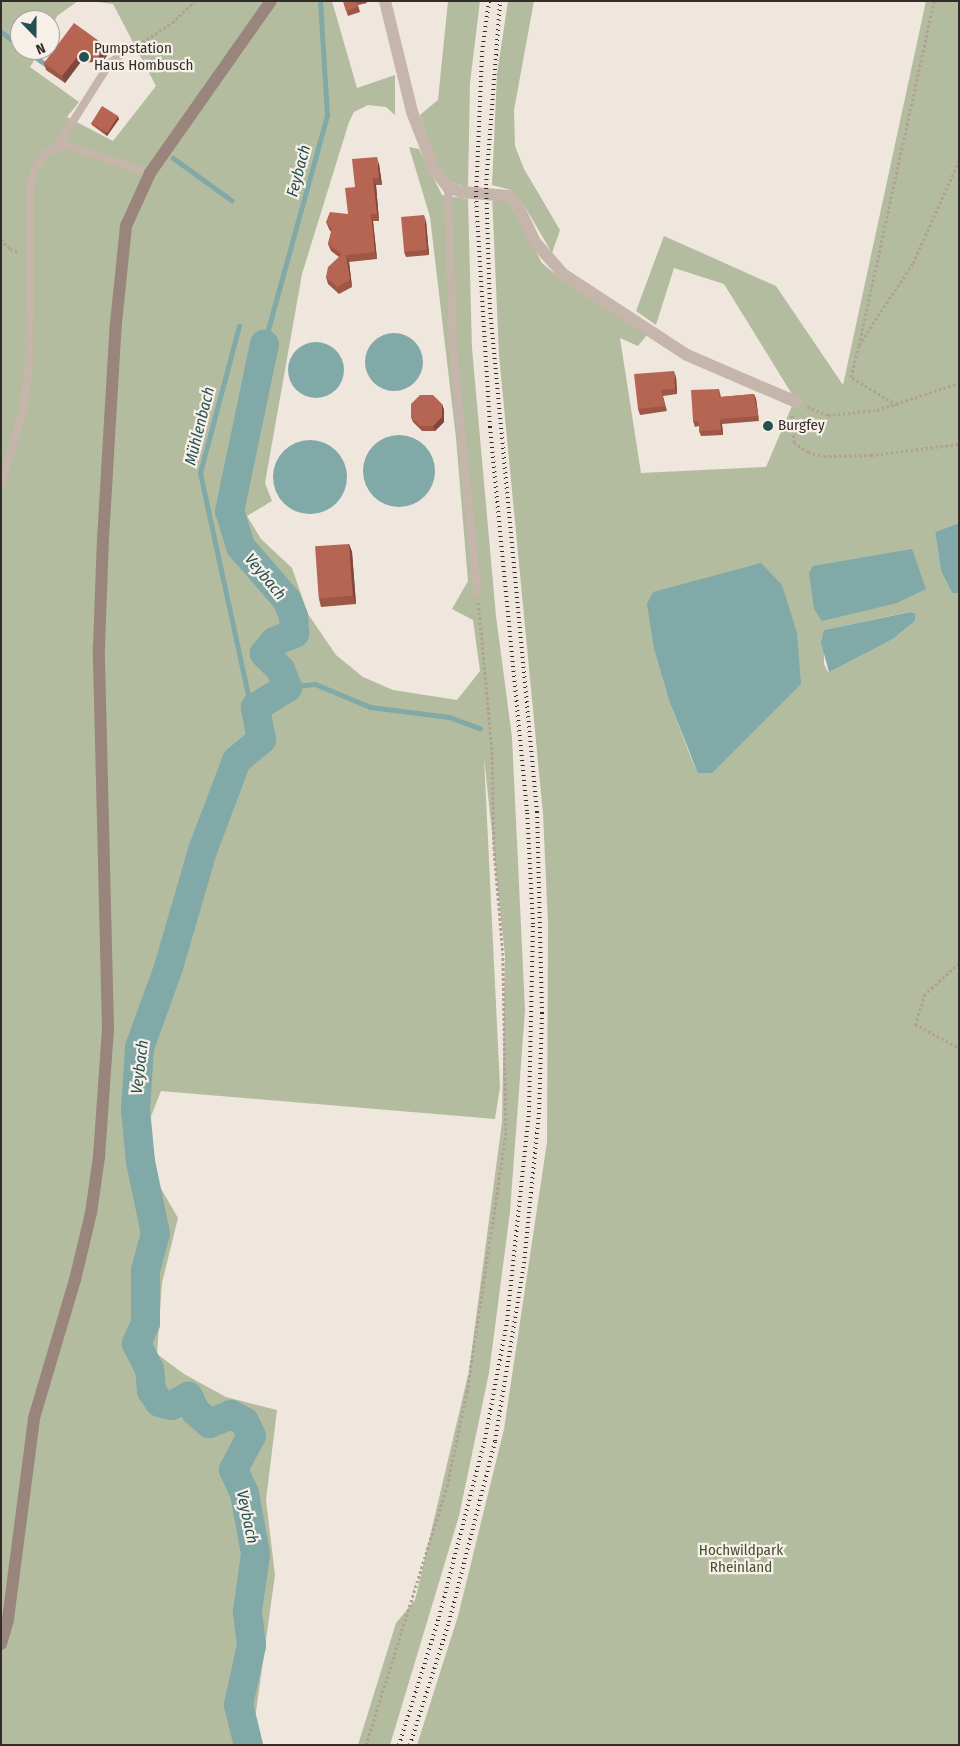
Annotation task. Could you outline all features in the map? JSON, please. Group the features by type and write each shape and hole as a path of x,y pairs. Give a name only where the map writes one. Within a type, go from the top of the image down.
{"main road":[{"path":"1,1644 8,1619 34,1418 75,1280 91,1213 99,1157 108,1028 100,647 103,539 120,275 126,226 150,173 271,1"}],"street":[{"path":"385,1 412,112 435,171 448,187 461,192 509,196 517,204 535,242 563,274 687,355 796,402"}],"lane":[{"path":"56,148 105,70 121,55"},
{"path":"1,485 22,411 29,362 30,188 34,170 45,154 56,148 68,146 150,173"},
{"path":"448,187 453,347 477,592"}],"path":[{"path":"121,55 172,23 195,1"},
{"path":"898,405 851,378 934,1"},
{"path":"859,345 913,263 959,162"},
{"path":"1,238 10,248 29,256"},
{"path":"959,383 898,405 828,415 796,402 790,421 794,442 808,452 824,456 871,455 959,444"},
{"path":"366,1745 447,1486 467,1392 506,1135 504,1004 494,849 492,749 477,592"},
{"path":"959,963 925,994 915,1024 959,1048"}],"green space":[{"path":"1,1 78,1 60,14 60,10 10,10 10,60 35,60 30,67 79,102 67,117 113,141 156,86 113,4 89,1 332,1 357,88 395,75 395,115 386,107 368,105 354,112 349,122 302,274 265,483 272,501 247,516 261,539 292,568 308,614 336,655 363,677 393,690 457,700 480,671 473,620 452,609 468,581 456,438 430,217 409,147 419,149 442,195 468,199 472,348 496,616 512,737 525,1010 510,1212 489,1373 459,1516 390,1745 358,1745 396,1623 415,1600 469,1371 502,1122 505,956 484,757 500,1087 495,1119 161,1091 148,1124 159,1185 178,1218 162,1283 157,1354 184,1374 226,1397 277,1410 266,1500 275,1575 255,1719 260,1745 1,1745"},
{"path":"448,1 480,1 470,83 468,188 449,181 438,167 420,115 438,100"},
{"path":"508,1 534,1 514,110 515,146 524,169 560,230 552,253 521,200 511,190 492,185 497,74"},
{"name":"Hochwildpark Rheinland","path":"926,1 959,1 959,523 935,532 941,571 952,593 959,593 959,1745 417,1745 458,1616 504,1429 547,1142 548,924 543,814 499,355 492,195 508,200 542,263 562,280 647,335 638,346 620,338 641,473 766,467 795,399 724,284 674,268 656,325 636,311 664,236 776,286 843,385","holes":["909,612 915,613 915,621 893,639 828,672 824,664 824,630","654,649 697,773 669,701"]}],"water":[{"path":"388,333 400,333 415,341 423,356 423,368 415,383 400,391 388,391 373,383 365,368 365,356 373,341"},
{"path":"316,342 327,344 336,350 342,359 344,370 342,381 336,390 327,396 316,398 305,396 296,390 290,381 288,370 290,359 296,350 305,344"},
{"path":"392,435 406,435 425,445 435,464 435,478 425,497 406,507 392,507 373,497 363,478 363,464 373,445"},
{"path":"303,440 317,440 331,446 341,456 347,470 345,491 331,508 317,514 303,514 289,508 279,498 273,484 273,470 279,456 289,446"},
{"path":"959,523 959,593 952,593 941,571 935,532"},
{"path":"912,549 926,589 897,603 822,621 814,609 809,573 813,566"},
{"path":"761,563 782,585 797,633 801,684 712,773 698,773 669,701 654,649 647,604 653,592"},
{"path":"910,612 915,613 915,621 893,639 829,672 821,643 824,630"}],"building":[{"path":"343,1 356,1 358,7 346,11"},
{"name":"Pumpstation Haus Hombusch","path":"74,23 106,46 97,59 90,55 78,56 62,76 44,63 46,60 60,60 60,42"},
{"path":"102,106 118,116 108,133 91,123"},
{"path":"377,157 379,178 373,178 377,214 371,214 375,252 346,255 350,280 337,287 326,277 328,267 342,254 328,244 332,229 326,222 330,212 348,214 345,188 355,187 352,159"},
{"path":"424,215 427,250 404,252 401,217"},
{"path":"674,371 675,389 661,390 665,406 638,409 634,374"},
{"path":"719,389 719,397 754,394 758,416 720,419 721,430 699,431 699,421 693,421 691,390"},
{"path":"420,395 433,395 442,404 442,417 433,426 420,426 411,417 411,404"},
{"path":"349,544 353,596 319,598 315,546"}],"waterway":[{"name":"Feybach","path":"264,344 327,115 320,1"},
{"path":"1,32 10,39"},
{"path":"39,60 48,66"},
{"name":"Mühlenbach","path":"173,158 231,200"},
{"name":"Mühlenbach","path":"239,326 200,473 247,691 255,707"},
{"name":"Veybach","path":"248,1745 238,1704 251,1645 247,1611 255,1553 244,1493 233,1469 251,1435 244,1421 231,1414 209,1423 195,1411 188,1396 171,1405 159,1402 151,1390 149,1369 136,1343 145,1323 145,1270 155,1233 140,1161 135,1109 139,1047 168,967 202,850 236,760 261,739 255,707 287,687 280,669 264,653 274,641 294,633 293,616 286,599 240,546 229,511 264,344"},
{"path":"264,653 278,650"},
{"path":"287,687 315,684 370,707 449,717 480,728"}],"railway":[{"path":"399,1745 439,1617 485,1439 507,1321 529,1112 533,924 527,811 490,427 476,197 482,52 489,1"},
{"path":"410,1745 449,1622 495,1441 524,1263 539,1114 542,1013 537,812 490,309 486,185 500,1"}],"place":[{"name":"Pumpstation Haus Hombusch","path":"84,57"},
{"name":"Burgfey","path":"768,426"}]}
